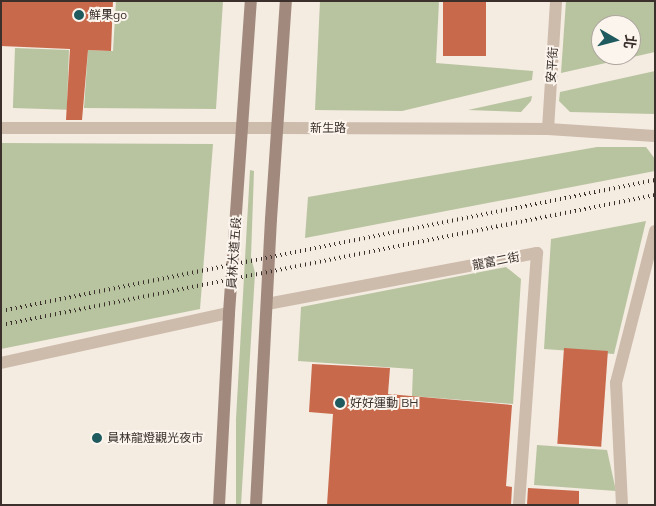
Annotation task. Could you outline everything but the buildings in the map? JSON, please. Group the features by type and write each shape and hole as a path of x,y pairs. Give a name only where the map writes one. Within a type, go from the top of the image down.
{"main road":[{"name":"員林大道五段","path":"219,505 229,313 251,1"},
{"path":"256,505 286,1"}],"street":[{"name":"安平街","path":"548,129 556,1"},
{"name":"新生路","path":"1,128 548,129 655,136"},
{"path":"622,505 616,383 655,231"},
{"name":"龍富二街","path":"267,304 536,253 519,505"},
{"path":"1,363 229,313"}],"green space":[{"path":"116,1 223,1 216,109 84,108 88,50 113,51"},
{"path":"320,1 439,1 436,63 533,71 532,80 402,111 315,110"},
{"path":"566,1 655,1 655,52 641,55 641,15 591,15 591,65 597,65 561,73"},
{"path":"15,48 69,50 67,110 13,108"},
{"path":"655,71 655,114 570,112 559,101 560,92"},
{"path":"532,96 531,101 521,112 468,110"},
{"path":"1,143 213,144 200,309 1,349"},
{"path":"597,147 646,147 655,159 655,171 305,238 308,197"},
{"path":"250,170 254,171 251,257 255,273 241,505 236,505 236,419"},
{"path":"646,221 614,354 544,349 551,239"},
{"path":"506,267 521,279 513,404 412,396 413,369 298,361 301,307"},
{"path":"537,445 607,450 616,491 534,485"}],"railway":[{"path":"1,311 655,180"},
{"path":"1,325 655,195"}],"place":[{"name":"鮮果go","path":"79,15"},
{"name":"好好運動 BH","path":"340,403"},
{"name":"員林龍燈觀光夜市","path":"97,438"}]}
